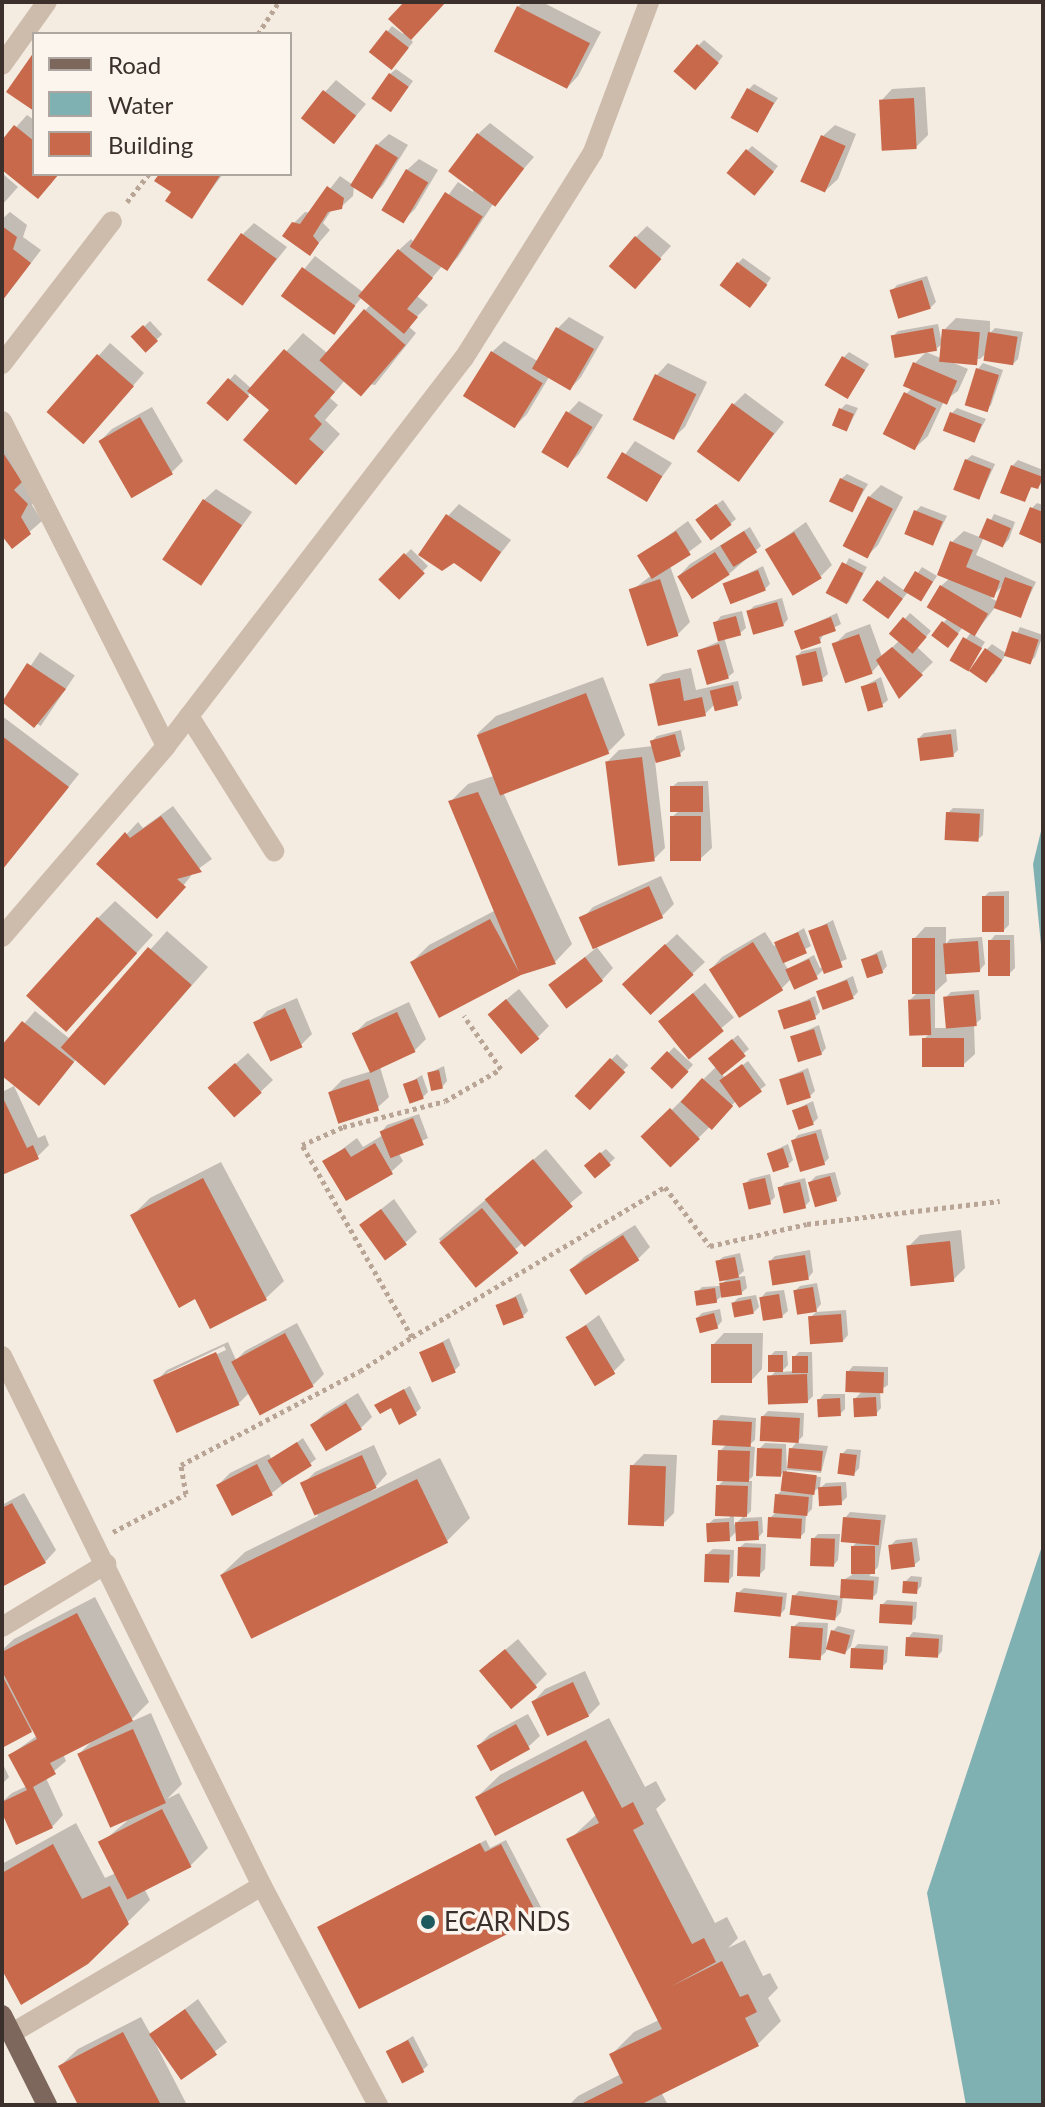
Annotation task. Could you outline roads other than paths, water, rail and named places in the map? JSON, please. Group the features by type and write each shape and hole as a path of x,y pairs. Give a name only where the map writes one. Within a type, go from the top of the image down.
{"main road":[{"path":"7,2024 47,2105"}],"street":[{"path":"2,65 47,2"},
{"path":"2,937 166,746 464,358 593,152 649,2"},
{"path":"2,364 112,221"},
{"path":"2,421 166,746"},
{"path":"189,716 274,851"},
{"path":"2,1356 262,1886 378,2105"},
{"path":"2,1627 106,1564"},
{"path":"7,2024 262,1886"}],"water":[{"path":"1043,823 1043,965 1033,864"},
{"path":"1043,1543 1043,2105 966,2105 927,1893"}],"place":[{"name":"ECAR NDS","path":"428,1922"}]}
